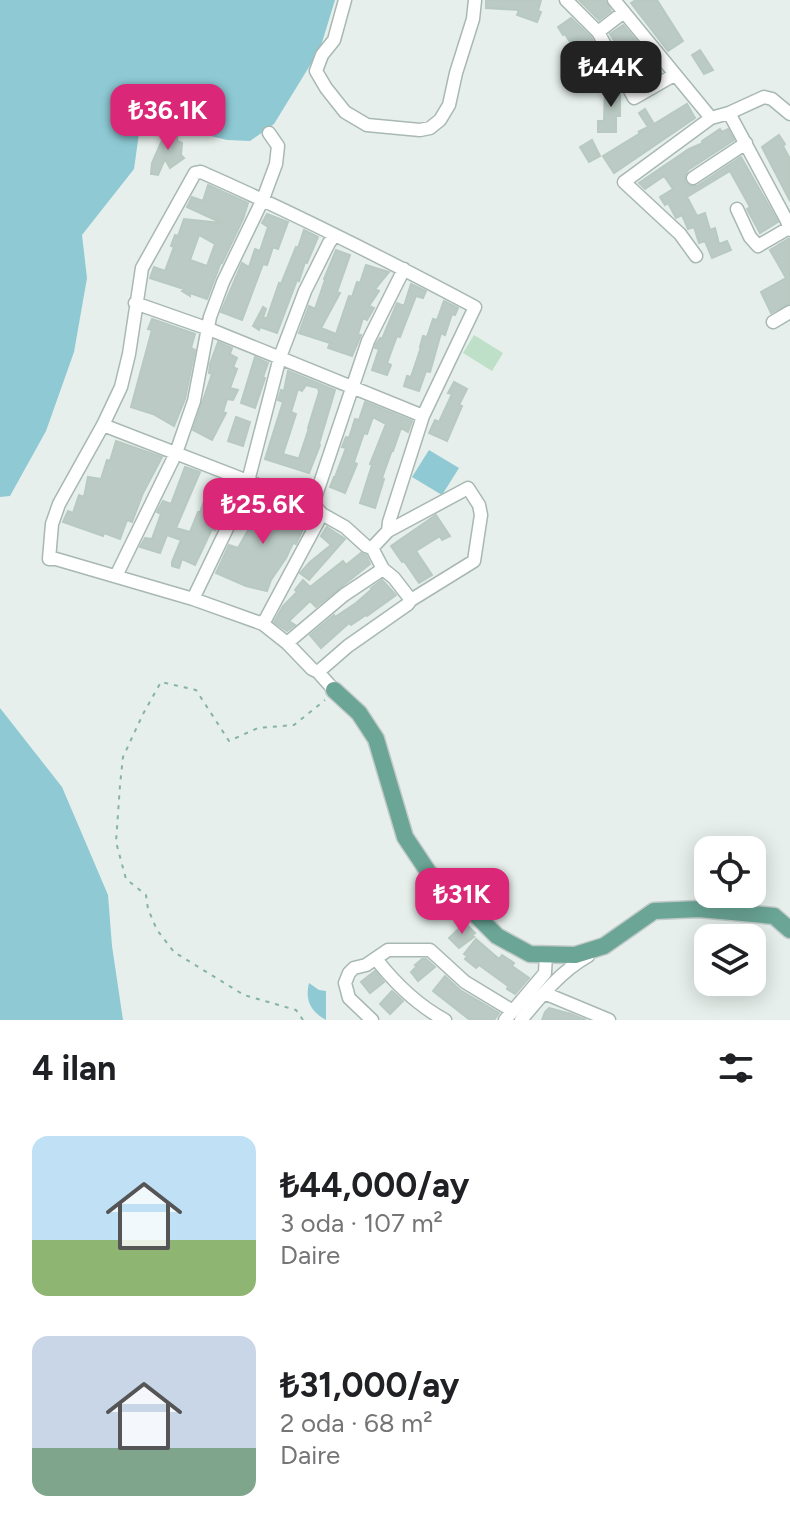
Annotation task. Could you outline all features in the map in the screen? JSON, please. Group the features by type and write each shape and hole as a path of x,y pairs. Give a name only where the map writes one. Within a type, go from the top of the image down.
{"main road":[{"path":"334,690 359,713 376,739 405,837 429,873 497,936 530,954 575,955 604,946 654,911 699,909 774,916 790,930"}],"street":[{"path":"345,0 334,40 322,55 316,71 345,112 367,125 420,130 430,128 440,120 449,105 473,19 475,0"},
{"path":"566,0 598,32 634,98 674,75"},
{"path":"614,0 711,118"},
{"path":"598,32 624,12"},
{"path":"696,256 680,234 624,182 711,118 764,97 772,99 790,114"},
{"path":"729,113 789,229 758,246 750,237 737,209"},
{"path":"116,576 176,453 194,401 210,317 276,164 278,146 269,133"},
{"path":"693,178 746,143"},
{"path":"334,690 287,643 263,624 193,599 49,559 52,524 59,504 121,387 142,268 195,173 201,172 263,199 475,307 423,416 388,531"},
{"path":"193,599 246,489 280,357 305,291 335,235"},
{"path":"263,624 317,509 329,461 368,341 404,269"},
{"path":"135,303 209,329 423,416"},
{"path":"773,322 790,312"},
{"path":"103,425 317,509 372,548 383,569 411,600"},
{"path":"318,672 411,600 474,561 481,515 479,505 468,488 388,531 372,548"},
{"path":"287,643 344,595 383,569"},
{"path":"513,1017 579,961 604,946"},
{"path":"372,1020 349,998 345,983 349,973 388,950 430,950 465,982 513,1017"},
{"path":"513,1017 545,973 546,954"},
{"path":"376,959 437,1018"},
{"path":"544,993 609,1020"}],"path":[{"path":"303,1020 296,1010 244,995 174,952 157,930 146,895 126,879 116,842 120,785 123,757 161,682 196,690 229,741 258,728 294,725 334,690"}],"green space":[{"path":"474,335 503,353 492,371 463,353"}],"water":[{"path":"0,0 335,0 320,49 274,124 250,141 227,140 179,128 140,126 134,169 82,235 87,278 74,352 46,431 10,496 0,497"},
{"path":"429,450 459,468 442,495 412,477"},
{"path":"0,708 62,787 108,895 123,1020 0,1020"},
{"path":"309,983 326,991 326,1020 310,1004"}],"building":[{"path":"486,0 541,0 538,11 541,12 537,22 517,15 519,10 486,8"},
{"path":"579,0 605,0 611,11 599,20"},
{"path":"636,0 657,0 683,41 668,51 631,3"},
{"path":"571,18 591,37 598,51 584,60 558,27"},
{"path":"623,25 661,72 644,82 610,34"},
{"path":"700,50 713,70 704,74 692,55"},
{"path":"605,85 617,85 620,92 616,132 598,132 598,121 604,121"},
{"path":"687,104 695,118 614,173 603,156 648,127 639,113 645,109 654,124"},
{"path":"167,129 178,130 177,141 182,143 181,155 184,158 170,168 165,159 158,175 151,174 152,163"},
{"path":"720,129 722,132 728,129 734,140 688,170 685,182 697,186 741,157 778,222 760,233 730,171 687,197 697,216 705,213 710,230 715,228 719,244 727,241 731,250 712,258 705,241 699,243 694,227 688,229 682,215 676,218 668,203 665,205 660,197 673,189 664,176 645,189 639,183"},
{"path":"779,135 790,159 790,201 762,147"},
{"path":"592,140 600,156 589,162 580,147"},
{"path":"208,185 248,203 207,299 190,293 190,296 182,291 184,289 150,278 154,267 165,271 175,235 178,236 184,219 222,223 187,207 192,197 203,201","holes":["199,235 215,244 207,266 190,260"]},
{"path":"267,214 288,222 278,249 273,247 267,265 263,264 242,320 221,312 242,263 249,267 255,249 260,251 268,227 262,223"},
{"path":"304,230 318,237 297,280 277,333 260,327 259,330 253,326 263,307 266,309 263,318 267,318 279,283"},
{"path":"788,239 790,303 771,313 761,292 786,278 770,250"},
{"path":"336,250 350,255 337,292 340,293 321,328 336,334 349,296 352,297 357,282 360,283 366,265 389,272 375,289 379,291 369,306 374,308 367,320 363,318 358,334 361,335 352,356 328,348 330,343 299,333 309,306 315,309"},
{"path":"411,284 426,291 423,298 416,296 400,337 397,336 387,363 391,365 387,375 372,370 379,349 375,348 376,344 382,339 397,303 404,306"},
{"path":"444,301 458,308 455,315 452,314 445,335 441,333 430,372 426,371 419,391 404,386 407,376 411,377 423,336 427,337"},
{"path":"152,319 195,334 191,348 195,350 185,399 174,426 153,414 131,407 152,330 148,329"},
{"path":"218,342 232,348 230,354 237,358 233,367 237,369 230,388 238,390 233,400 227,399 223,412 226,413 212,440 193,430 212,374 209,373 210,364"},
{"path":"255,357 268,363 255,408 241,403"},
{"path":"288,371 335,390 309,473 265,459 283,402 278,400 281,390 284,391","holes":["306,385 318,388 299,458 283,454 296,414 291,412 298,389 302,391"]},
{"path":"454,382 467,389 447,441 429,433 435,420 439,422"},
{"path":"365,402 412,421 408,432 401,428 382,478 375,508 360,503 370,464 386,424 373,417 367,434 364,433 354,462 357,464 345,493 330,487 346,448 342,447 346,437 349,438 355,419 359,420"},
{"path":"236,417 250,422 243,446 228,441"},
{"path":"116,441 162,457 132,522 127,520 120,539 63,522 68,511 73,513 79,495 84,497 88,477 101,479"},
{"path":"185,467 200,472 176,528 190,532 206,496 217,499 224,481 236,486 195,565 182,559 179,568 172,566 172,562 181,540 167,535 160,553 140,547 145,538 152,539 161,514 157,512 163,501 171,504"},
{"path":"257,495 272,501 266,517 279,523 286,505 310,514 296,544 293,543 267,591 216,573 229,545 238,548 251,525 247,523"},
{"path":"436,515 450,536 442,540 440,536 416,551 432,575 419,583 391,546"},
{"path":"327,527 345,539 309,580 300,573 331,545 321,536"},
{"path":"361,553 366,555 370,564 316,607 310,601 289,621 295,625 287,631 274,622 303,580 310,587 343,561 346,565"},
{"path":"382,580 396,595 367,616 351,625 349,623 321,648 310,635 334,615 356,603"},
{"path":"465,923 475,933 459,948 449,938"},
{"path":"476,939 499,959 502,955 514,963 512,966 529,978 515,994 479,965 476,968 465,959 467,956 464,954"},
{"path":"422,959 435,967 418,981 411,972"},
{"path":"375,971 384,982 370,993 361,982"},
{"path":"445,976 460,990 499,1013 494,1020 470,1020 433,991"},
{"path":"392,991 403,1001 390,1014 380,1004"},
{"path":"549,1008 571,1014 586,1020 542,1020"}]}
